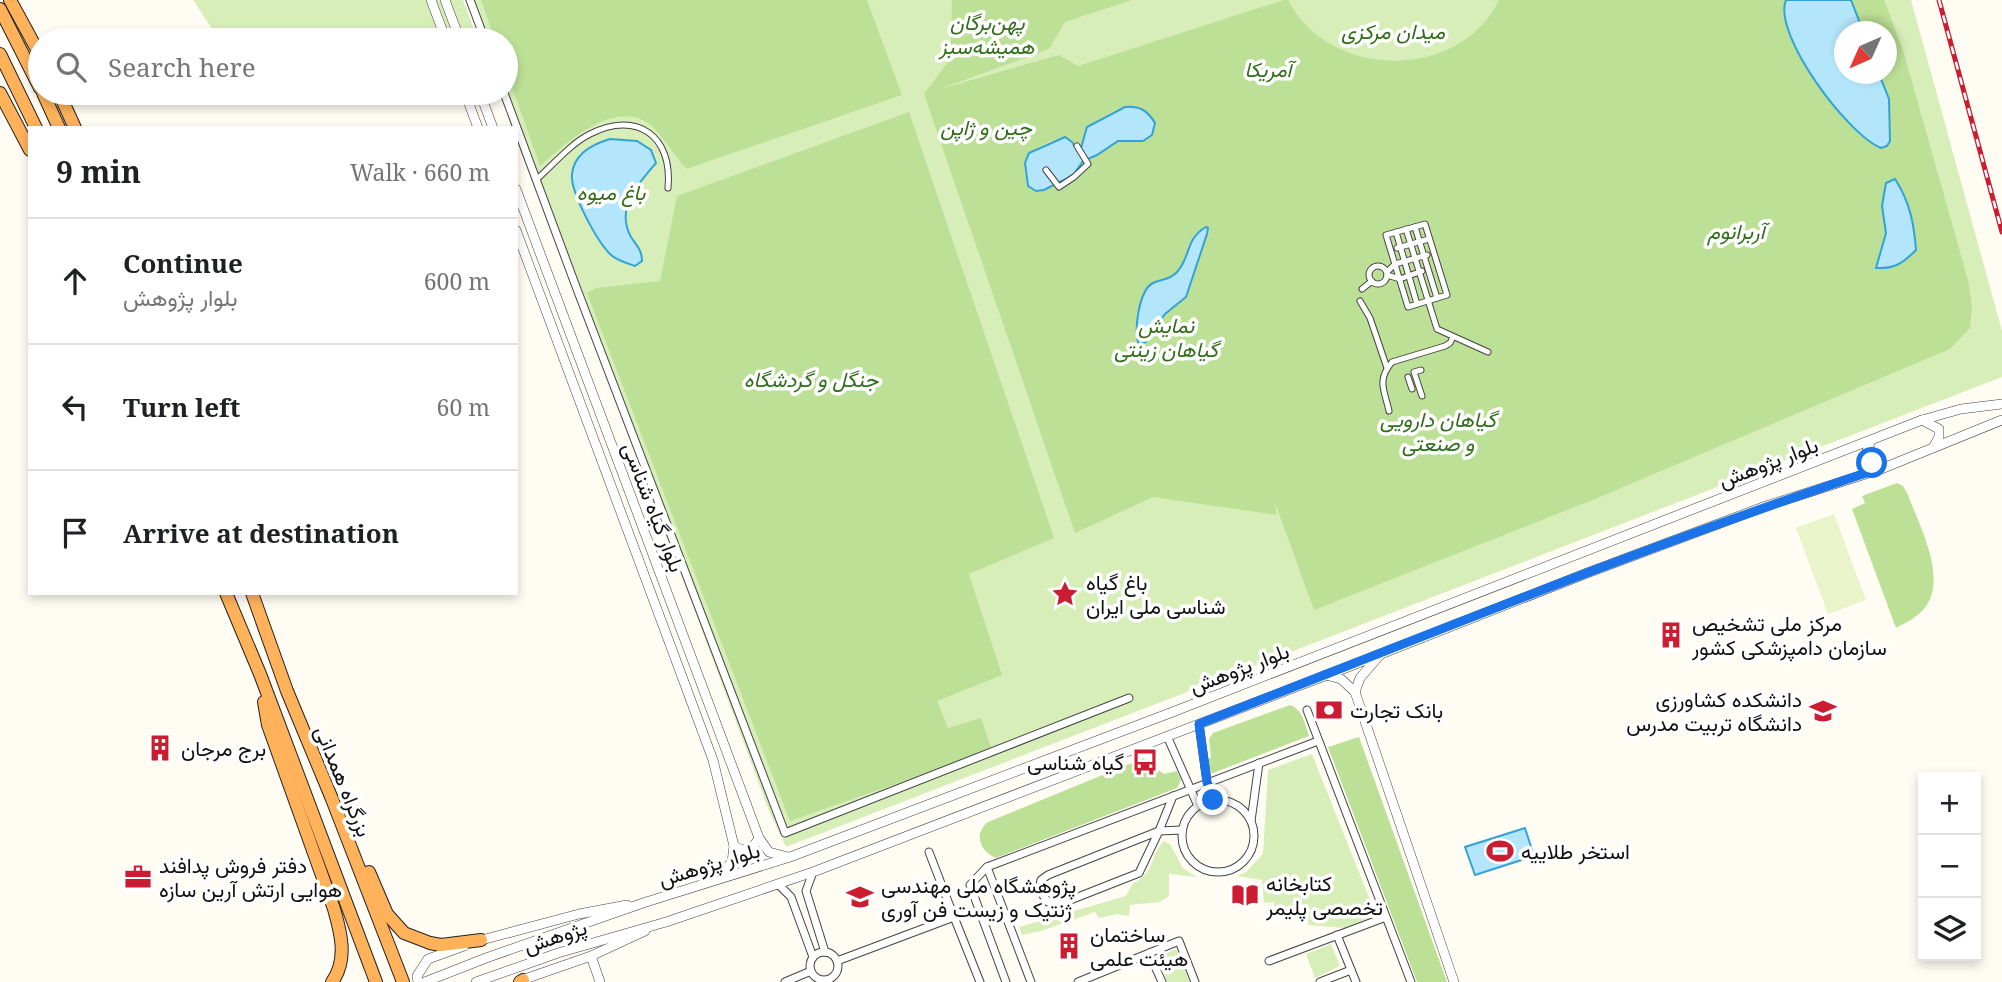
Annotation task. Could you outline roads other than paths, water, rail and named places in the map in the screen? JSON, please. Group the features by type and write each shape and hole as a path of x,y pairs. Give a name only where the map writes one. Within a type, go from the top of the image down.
{"highway":[{"path":"10,0 28,33"},
{"path":"0,9 28,64"},
{"path":"0,54 35,126"},
{"path":"0,93 28,146"},
{"path":"48,105 58,126"},
{"path":"64,105 74,126"},
{"name":"بزرگراه همدانی","path":"227,595 260,674 376,982"},
{"name":"بزرگراه همدانی","path":"253,595 287,691 401,978"},
{"path":"260,674 268,725 341,935 342,952 332,982"},
{"path":"287,691 307,717 387,914 404,933 430,943 441,945 481,940"}],"street":[{"path":"431,0 442,28"},
{"path":"445,0 456,28"},
{"path":"470,0 480,28"},
{"path":"469,105 477,126"},
{"path":"484,105 492,126"},
{"path":"508,105 516,126"},
{"path":"536,180 591,133 635,124 648,130 661,149 670,172 668,188"},
{"path":"518,131 785,833 1129,698"},
{"path":"1048,172 1059,187 1074,177 1088,164 1077,146"},
{"name":"بلوار گیاه شناسی","path":"518,194 759,838"},
{"path":"1424,224 1447,295 1408,307 1387,235 1406,229 1424,224"},
{"path":"1415,227 1437,298"},
{"path":"1406,229 1437,329 1488,352"},
{"path":"1396,232 1417,304"},
{"name":"بلوار گیاه شناسی","path":"518,235 713,760 734,846"},
{"path":"1391,250 1429,239"},
{"path":"1434,253 1395,264 1387,273 1383,282 1377,284 1369,276 1372,268 1381,266 1387,273 1400,279 1438,266"},
{"path":"1362,289 1372,281"},
{"path":"1404,292 1442,281"},
{"path":"1360,301 1370,318 1387,368"},
{"path":"1389,411 1381,389 1387,368 1392,362 1445,346 1453,337"},
{"path":"1421,370 1414,372 1422,396"},
{"path":"1410,383 1417,381"},
{"name":"بلوار پژوهش","path":"425,982 643,903 790,857 1170,713 1922,420 1961,409 2002,404"},
{"path":"1922,420 1939,429 1939,437 1933,448"},
{"name":"بلوار پژوهش","path":"628,931 666,922 813,872 1587,573 1766,506 1881,468 2002,420"},
{"path":"1871,440 1867,451 1868,458 1881,468"},
{"path":"1355,692 1360,678 1381,654"},
{"path":"1325,675 1341,679 1355,692 1454,982"},
{"path":"1307,710 1411,982"},
{"path":"1199,724 1207,782 1213,800"},
{"path":"1167,736 1198,806"},
{"path":"1006,982 970,885 987,867 1318,741"},
{"path":"1251,822 1259,763"},
{"path":"1173,796 1159,831 1139,873 1060,904 1048,902 1039,890 1041,880 1048,875 1159,831 1182,830"},
{"path":"1213,800 1225,800 1236,804 1251,822 1253,846 1248,857 1228,871 1204,870 1186,854 1182,843 1182,830 1185,819 1198,806 1213,800"},
{"path":"710,883 732,862 734,846 748,850 755,846 759,838 769,852 790,857"},
{"path":"929,852 980,982"},
{"path":"987,867 1030,980 1020,982"},
{"path":"778,884 791,897 813,957 811,971 817,979 829,981 837,971 837,961 825,952 806,891 813,872"},
{"path":"418,982 417,976 428,959 481,940 579,914 643,903"},
{"path":"837,961 954,917"},
{"path":"1269,961 1386,917"},
{"path":"520,981 590,956 666,922"},
{"name":"پژوهش","path":"476,982 628,931"},
{"path":"1338,935 1356,982"},
{"path":"1078,982 1179,941 1195,982"},
{"path":"813,957 825,952"},
{"path":"1149,953 1163,982"},
{"path":"590,956 600,982"},
{"path":"1320,982 1351,970"},
{"path":"785,982 811,971"}],"water":[{"path":"1786,0 1851,0 1859,21 1834,21 1834,84 1883,84 1889,99 1890,141 1887,146 1881,148 1867,139 1833,104 1801,58 1790,36 1785,16"},
{"path":"1125,107 1139,108 1149,115 1155,123 1152,135 1143,141 1118,141 1083,161 1074,174 1044,190 1036,191 1028,186 1025,163 1029,153 1065,137 1077,150 1081,148 1087,127"},
{"path":"610,139 637,141 651,150 656,163 636,188 627,206 627,226 642,257 642,261 635,266 615,258 605,248 585,216 573,182 572,174 580,155"},
{"path":"1895,179 1910,213 1916,250 1898,264 1876,268 1886,233 1882,206 1886,183"},
{"path":"1206,227 1207,234 1186,297 1165,314 1150,335 1146,335 1146,342 1139,344 1137,321 1148,287 1177,272 1191,243"},
{"name":"استخر طلاییه","path":"1525,828 1534,856 1475,875 1465,847"}],"railway":[{"path":"1939,0 2002,232"}],"place":[{"name":"باغ گیاه‌ شناسی ملی ایران","path":"1065,594"},
{"name":"مرکز ملی تشخیص سازمان دامپزشکی کشور","path":"1671,635"},
{"name":"بانک تجارت","path":"1329,710"},
{"name":"دانشکده کشاورزی دانشگاه تربیت مدرس","path":"1823,711"},
{"name":"برج مرجان","path":"160,748"},
{"name":"گیاه شناسی","path":"1145,762"},
{"name":"استخر طلاییه","path":"1500,851"},
{"name":"دفتر فروش پدافند هوایی ارتش آرین سازه","path":"138,877"},
{"name":"کتابخانه تخصصی پلیمر","path":"1245,895"},
{"name":"پژوهشگاه ملی مهندسی ژنتیک و زیست فن آوری","path":"860,897"},
{"name":"ساختمان هیئت علمی","path":"1069,946"}],"park label":[{"name":"میدان مرکزی","path":"1393,31"},
{"name":"پهن‌برگان همیشه‌سبز","path":"987,34"},
{"name":"آمریکا","path":"1268,69"},
{"name":"چین و ژاپن","path":"986,127"},
{"name":"باغ میوه","path":"611,192"},
{"name":"آربرانوم","path":"1736,231"},
{"name":"نمایش گیاهان زینتی","path":"1166,337"},
{"name":"جنگل و گردشگاه","path":"811,379"},
{"name":"گیاهان دارویی و صنعتی","path":"1438,431"}]}
